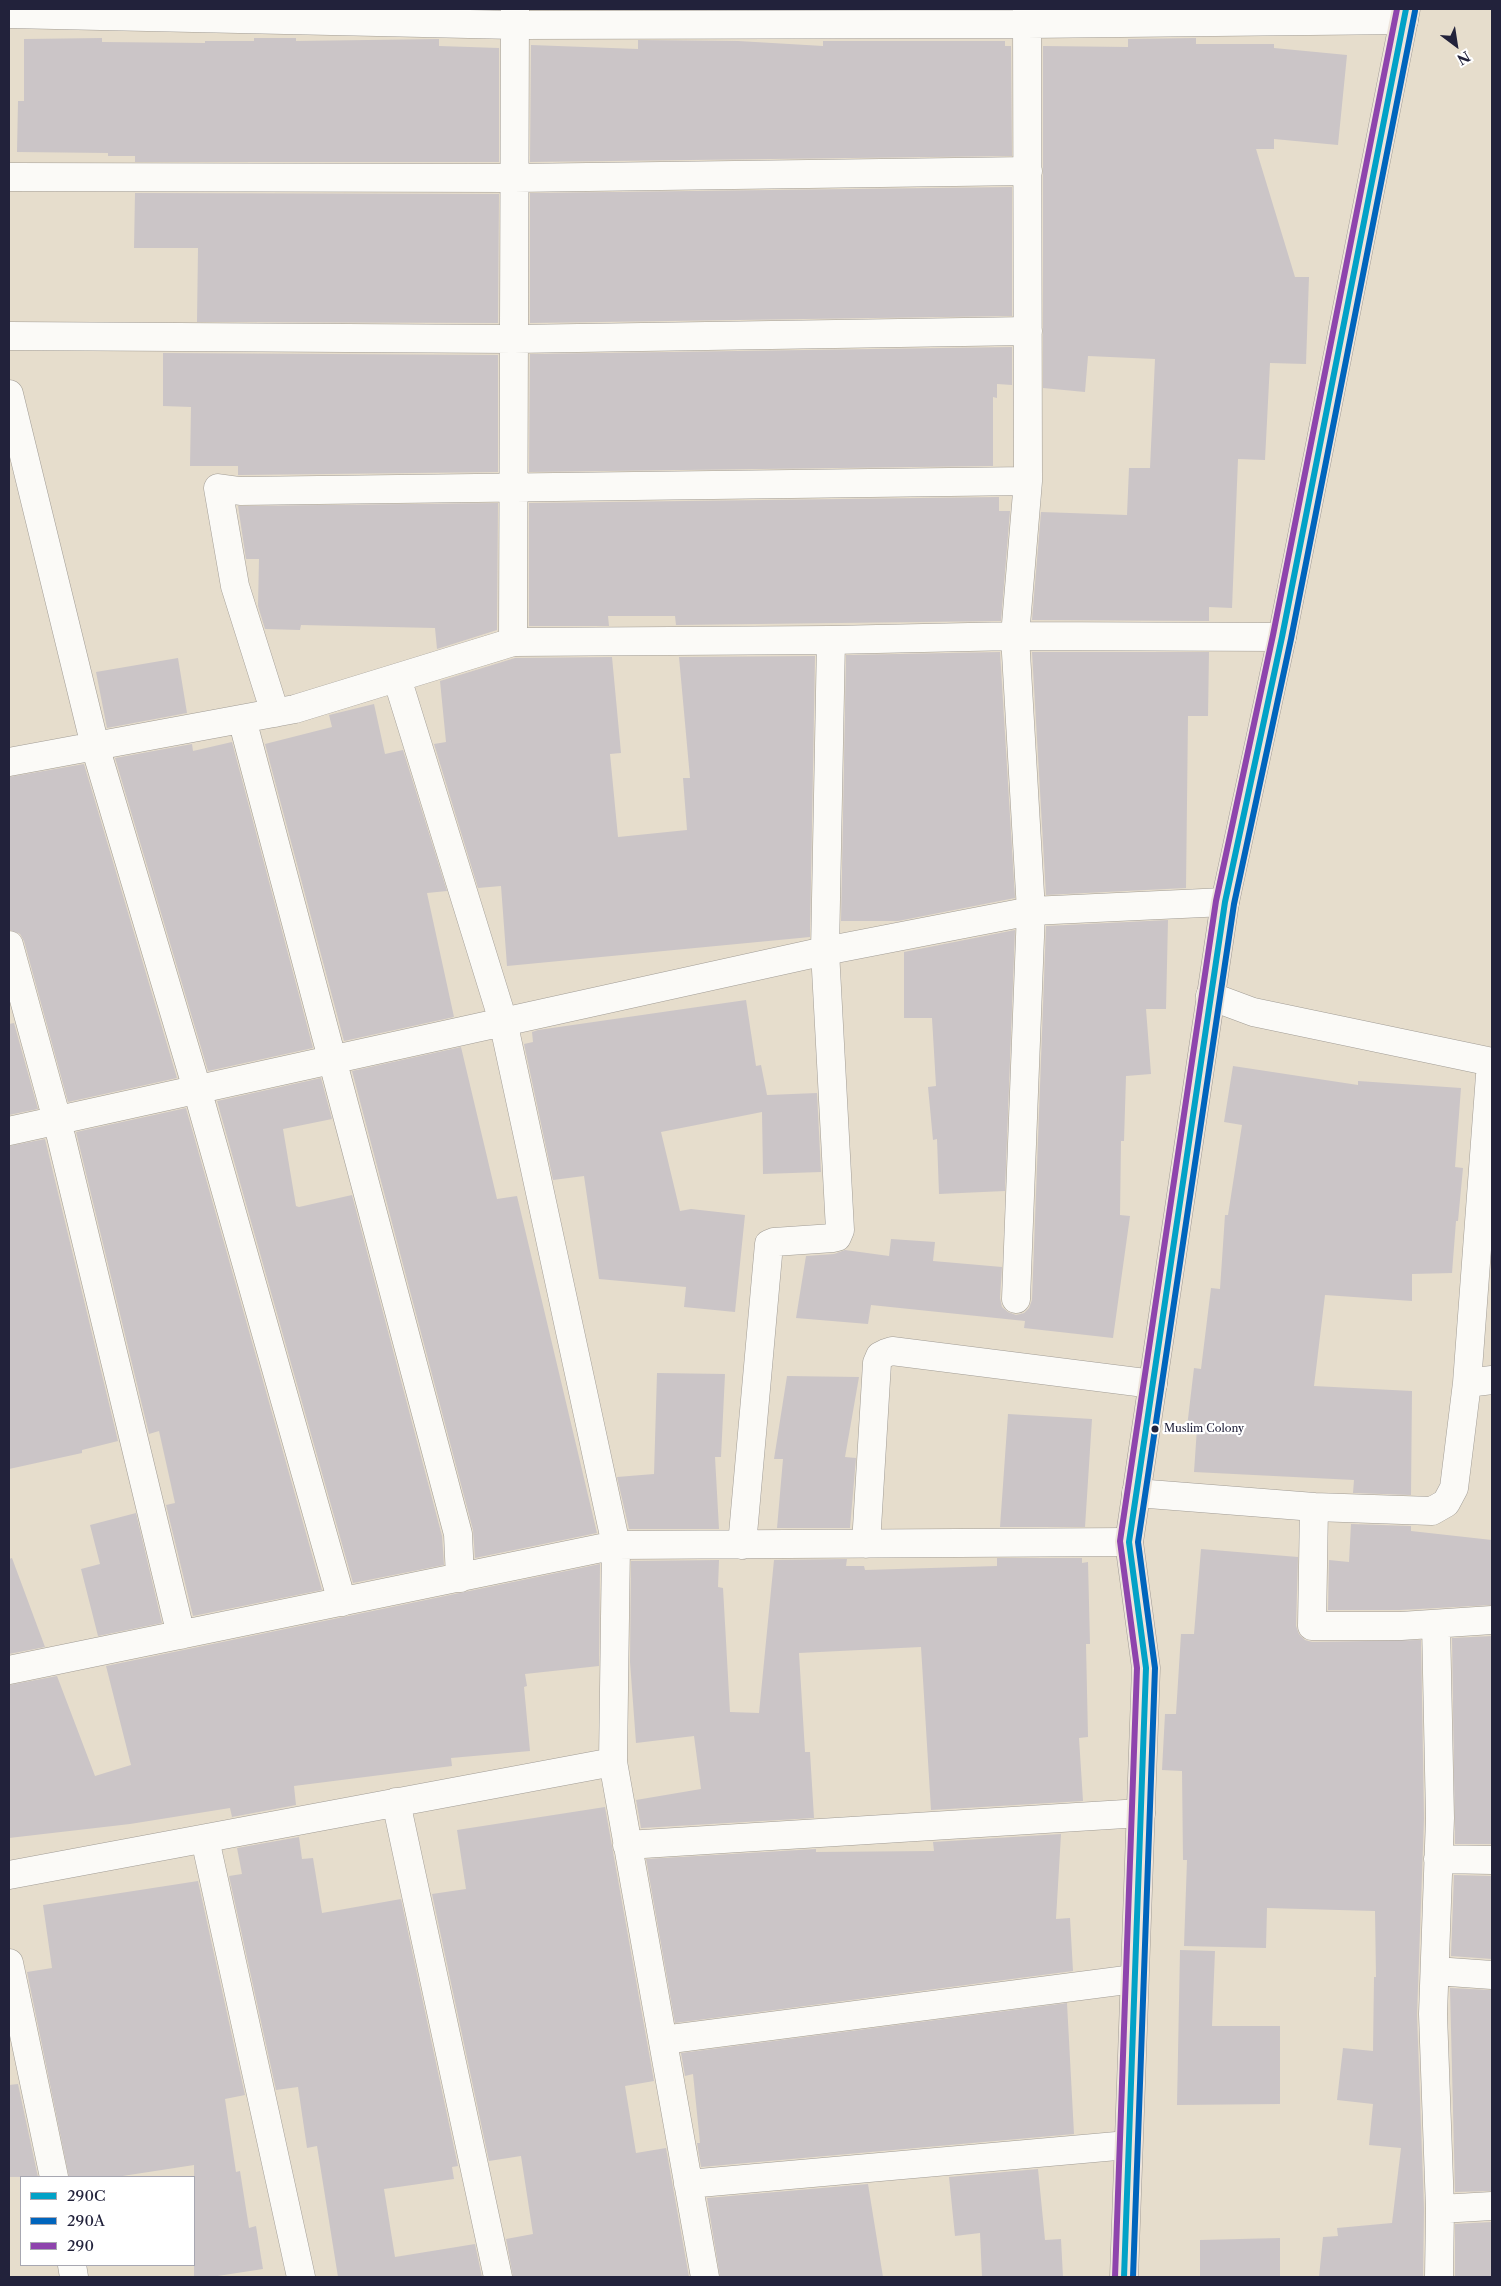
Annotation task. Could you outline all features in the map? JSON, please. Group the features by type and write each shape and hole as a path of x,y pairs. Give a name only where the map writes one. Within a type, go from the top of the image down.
{"main road":[{"path":"1124,2277 1146,1668 1129,1542 1225,902 1282,637 1405,14"}],"street":[{"path":"9,14 515,17 1405,14"},
{"path":"1016,1299 1031,911 1015,636 1028,481 1027,16"},
{"path":"513,642 515,17"},
{"path":"9,177 514,178 1028,171"},
{"path":"9,336 514,339 1028,331"},
{"path":"9,394 95,746 197,1089 342,1602"},
{"path":"276,713 235,586 218,488 240,491 1028,481"},
{"path":"9,762 295,709 513,642 831,640 1015,636 1282,637"},
{"path":"742,1545 770,1244 774,1242 833,1238 837,1237 840,1230 825,951 831,640"},
{"path":"397,678 503,1021 616,1546 613,1762 705,2277"},
{"path":"242,719 334,1059 458,1534 460,1578"},
{"path":"9,1131 825,951 1031,911 1225,902"},
{"path":"9,945 56,1120 181,1635"},
{"path":"1136,1493 1314,1507 1432,1510 1446,1503 1454,1488 1480,1381 1492,1062 1254,1012 1210,996"},
{"path":"866,1544 877,1363 880,1356 886,1352 892,1351 1153,1384"},
{"path":"1314,1507 1312,1626 1401,1626 1492,1620"},
{"path":"9,1670 616,1546 1129,1542"},
{"path":"1436,1624 1440,1818 1433,2014 1440,2209 1439,2277"},
{"path":"9,1875 613,1762"},
{"path":"396,1802 498,2277"},
{"path":"628,1845 1141,1813"},
{"path":"205,1839 301,2277"},
{"path":"1438,1859 1492,1860"},
{"path":"9,1962 54,2176"},
{"path":"1435,1971 1492,1975"},
{"path":"663,2040 1134,1979"},
{"path":"688,2184 1128,2146"},
{"path":"1440,2209 1492,2206"}],"building":[{"path":"102,38 102,42 205,43 205,41 254,41 254,38 296,38 296,41 439,39 439,46 499,48 499,162 135,162 135,156 108,156 108,153 17,152 18,101 24,101 24,39"},
{"path":"1196,38 1196,44 1274,44 1274,48 1347,55 1338,145 1274,139 1274,149 1256,149 1295,277 1309,277 1306,364 1270,363 1265,460 1238,459 1232,608 1209,607 1209,621 1032,620 1041,512 1127,515 1129,468 1150,468 1155,359 1088,356 1085,392 1043,388 1043,46 1128,47 1128,39"},
{"path":"638,40 738,41 823,46 823,41 1005,41 1005,46 1011,46 1012,156 530,162 531,45 638,49"},
{"path":"1012,187 1012,316 530,323 530,193"},
{"path":"135,193 499,194 498,323 197,322 198,248 134,248"},
{"path":"1012,347 1012,385 997,384 997,398 993,397 993,466 529,472 530,354"},
{"path":"163,353 498,355 498,472 238,475 238,466 190,466 191,407 163,406"},
{"path":"999,497 999,511 1010,511 1001,621 676,625 675,616 608,616 609,626 529,626 529,503"},
{"path":"498,503 497,630 437,649 435,628 301,625 300,630 265,629 258,606 259,559 246,559 238,506"},
{"path":"1000,652 1015,898 898,921 841,921 846,655"},
{"path":"1032,652 1209,652 1208,716 1188,716 1186,888 1046,895"},
{"path":"815,656 810,937 507,966 501,886 478,888 434,744 446,742 440,681 515,658 612,657 621,753 610,754 618,837 687,830 683,778 690,778 679,657"},
{"path":"178,658 187,713 107,728 96,672"},
{"path":"374,704 385,754 403,750 447,891 427,893 454,1017 344,1041 265,744 332,727 329,715"},
{"path":"232,742 313,1048 208,1071 115,758 192,744 193,751"},
{"path":"84,764 177,1078 68,1102 24,941 20,934 10,930 9,777"},
{"path":"1168,920 1166,1009 1146,1009 1151,1074 1126,1076 1124,1141 1121,1141 1120,1215 1130,1216 1113,1338 1024,1328 1025,1321 871,1305 868,1324 796,1318 806,1256 834,1254 845,1250 889,1256 891,1239 935,1242 933,1261 1002,1267 1000,1298 1002,1307 1016,1315 1024,1313 1029,1308 1032,1300 1046,926"},
{"path":"1015,930 1005,1191 939,1194 937,1139 933,1140 928,1087 936,1086 932,1018 904,1018 904,952"},
{"path":"746,1000 756,1066 761,1065 767,1095 817,1093 821,1172 763,1174 762,1112 661,1132 680,1211 691,1209 745,1215 735,1312 684,1307 686,1287 599,1279 584,1176 553,1180 524,1044 533,1042 532,1032 538,1030"},
{"path":"14,1023 38,1109 9,1115 9,1024"},
{"path":"461,1047 497,1199 517,1196 597,1533 475,1558 473,1530 352,1071"},
{"path":"1233,1066 1358,1085 1358,1081 1461,1088 1455,1167 1463,1168 1452,1273 1412,1274 1412,1301 1325,1295 1314,1386 1412,1391 1411,1495 1353,1493 1354,1480 1194,1472 1197,1428 1187,1427 1194,1368 1201,1369 1211,1288 1220,1289 1225,1215 1228,1215 1242,1125 1224,1122"},
{"path":"321,1078 332,1119 283,1129 296,1206 299,1207 352,1195 442,1536 444,1565 353,1583 217,1101"},
{"path":"186,1108 322,1590 193,1616 166,1505 175,1503 159,1431 149,1434 76,1132"},
{"path":"45,1139 118,1441 82,1450 82,1453 9,1469 9,1146"},
{"path":"657,1373 725,1374 721,1457 715,1457 719,1529 629,1529 617,1477 654,1474"},
{"path":"787,1376 859,1377 845,1457 856,1458 850,1528 777,1528 783,1459 774,1459"},
{"path":"1008,1414 1092,1419 1085,1527 1000,1527"},
{"path":"136,1513 162,1623 98,1636 81,1569 100,1564 90,1525"},
{"path":"1351,1524 1411,1526 1411,1531 1492,1540 1492,1605 1400,1610 1328,1610 1329,1560 1349,1562"},
{"path":"1201,1549 1298,1557 1296,1626 1299,1634 1305,1640 1312,1642 1421,1640 1424,1818 1417,2015 1424,2209 1423,2277 1319,2277 1323,2237 1338,2236 1337,2228 1392,2223 1401,2148 1369,2145 1373,2104 1337,2100 1343,2048 1373,2051 1374,1977 1376,1977 1375,1911 1267,1908 1266,1948 1184,1946 1187,1860 1183,1860 1182,1771 1162,1770 1165,1714 1176,1714 1181,1634 1194,1634"},
{"path":"12,1558 45,1647 9,1654 9,1559"},
{"path":"997,1558 1082,1558 1082,1563 1088,1562 1090,1644 1086,1644 1088,1737 1079,1738 1083,1801 931,1810 921,1647 799,1653 805,1752 810,1752 814,1818 641,1828 636,1800 701,1789 694,1736 636,1743 630,1662 631,1561 719,1560 718,1587 723,1588 730,1712 759,1713 774,1560 847,1559 846,1566 864,1566 865,1570 997,1566"},
{"path":"600,1564 599,1666 525,1674 527,1686 524,1687 530,1751 451,1758 452,1766 294,1786 296,1805 232,1817 230,1808 130,1824 9,1838 9,1685 57,1676 95,1776 131,1765 106,1666"},
{"path":"1492,1636 1492,1844 1455,1844 1452,1638"},
{"path":"605,1807 654,2081 625,2086 636,2153 666,2148 689,2277 513,2277 506,2239 533,2234 521,2156 489,2161 432,1894 466,1889 457,1830"},
{"path":"1061,1834 1056,1919 1070,1918 1073,1971 675,2023 646,1859 816,1849 816,1852 934,1851 933,1842"},
{"path":"299,1837 302,1859 313,1858 322,1913 401,1899 458,2166 452,2167 454,2179 384,2189 395,2257 475,2244 482,2277 338,2277 317,2146 307,2148 298,2087 276,2090 229,1876 242,1874 237,1848"},
{"path":"1454,1875 1492,1876 1492,1959 1451,1956"},
{"path":"198,1881 245,2095 225,2099 236,2172 240,2171 249,2228 256,2226 263,2269 211,2277 194,2277 194,2165 122,2176 69,2176 27,1972 52,1968 43,1905"},
{"path":"1180,1950 1215,1951 1212,2026 1280,2026 1280,2104 1177,2105"},
{"path":"1450,1988 1492,1990 1492,2191 1455,2192"},
{"path":"1067,2003 1074,2134 701,2167 697,2143 700,2143 693,2074 685,2076 681,2053"},
{"path":"18,2084 38,2176 9,2177 9,2085"},
{"path":"1038,2169 1045,2240 1061,2239 1063,2277 982,2277 980,2233 955,2236 949,2177"},
{"path":"868,2184 883,2277 720,2277 707,2198"},
{"path":"1492,2222 1492,2277 1455,2277 1455,2224"},
{"path":"1280,2238 1280,2277 1200,2277 1200,2240"}],"transit line":[{"name":"290","path":"1115,2277 1137,1668 1120,1541 1216,901 1273,635 1397,9"},
{"name":"290C","path":"1124,2277 1146,1668 1129,1542 1225,902 1282,637 1406,9"},
{"name":"290A","path":"1133,2277 1155,1668 1138,1542 1234,904 1291,639 1415,11"}],"place":[{"name":"Muslim Colony","path":"1155,1429"}]}
